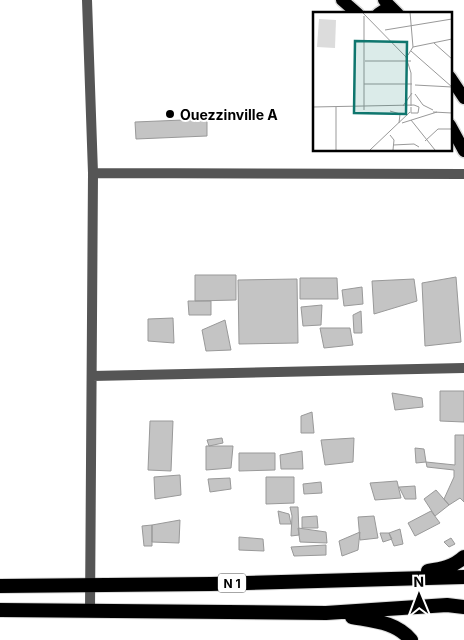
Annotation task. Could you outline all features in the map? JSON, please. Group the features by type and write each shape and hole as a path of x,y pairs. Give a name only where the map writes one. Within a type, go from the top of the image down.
{"highway":[{"path":"354,580 445,569 458,563 464,557"},
{"name":"N 1","path":"0,586 90,586 464,577"},
{"name":"N 1","path":"0,610 326,613 438,606 464,607"},
{"path":"326,613 387,624 400,629 411,640"}],"main road":[{"path":"342,0 356,12"},
{"path":"452,80 464,98"},
{"path":"452,129 464,151"}],"street":[{"path":"86,0 93,172 90,610"},
{"path":"93,172 464,174"},
{"path":"92,376 464,368"}],"building":[{"path":"207,119 207,136 136,139 135,122"},
{"path":"195,275 236,275 236,300 195,301"},
{"path":"456,277 461,342 425,346 422,283"},
{"path":"300,278 337,278 338,299 300,299"},
{"path":"297,279 298,343 239,344 238,280"},
{"path":"414,279 417,301 374,314 372,281"},
{"path":"362,287 363,304 344,306 342,290"},
{"path":"188,301 211,301 211,315 189,315"},
{"path":"322,305 321,325 303,326 301,307"},
{"path":"361,311 362,333 354,333 353,315"},
{"path":"173,318 174,343 148,341 148,319"},
{"path":"225,320 231,350 206,351 202,330"},
{"path":"320,328 350,328 353,345 324,348"},
{"path":"440,391 464,391 464,422 440,421"},
{"path":"392,393 422,398 423,407 395,410"},
{"path":"312,412 314,433 301,433 301,416"},
{"path":"150,421 173,421 171,471 148,470"},
{"path":"455,435 464,435 464,502 460,498 449,505 444,499 454,477 454,470 427,467 426,462 455,465"},
{"path":"222,438 223,443 209,446 207,440"},
{"path":"354,438 353,462 325,465 321,440"},
{"path":"206,446 233,446 231,468 206,470"},
{"path":"415,448 424,449 426,462 416,463"},
{"path":"302,451 303,469 281,469 280,455"},
{"path":"239,453 275,453 275,470 239,471"},
{"path":"180,475 181,495 155,499 154,477"},
{"path":"266,477 294,477 294,503 266,504"},
{"path":"230,478 231,489 210,492 208,479"},
{"path":"397,481 401,498 375,500 370,483"},
{"path":"321,482 322,493 304,494 303,484"},
{"path":"415,486 416,499 405,499 399,487"},
{"path":"436,490 449,505 435,516 424,499"},
{"path":"290,507 298,507 299,535 291,536 292,516"},
{"path":"278,511 289,514 291,524 280,524"},
{"path":"431,511 440,523 415,536 408,523"},
{"path":"317,516 318,528 302,528 302,517"},
{"path":"374,516 378,538 360,540 358,517"},
{"path":"180,520 179,543 152,542 152,525"},
{"path":"152,525 152,546 144,546 142,526"},
{"path":"298,528 326,532 327,543 300,542"},
{"path":"400,529 403,544 394,546 389,533"},
{"path":"360,532 358,550 342,556 339,541"},
{"path":"380,533 389,533 392,539 383,542"},
{"path":"239,537 263,539 264,551 239,550"},
{"path":"451,538 455,544 449,547 444,542"},
{"path":"326,545 326,555 294,556 291,547"}],"place":[{"name":"Ouezzinville A","path":"170,114"}]}
